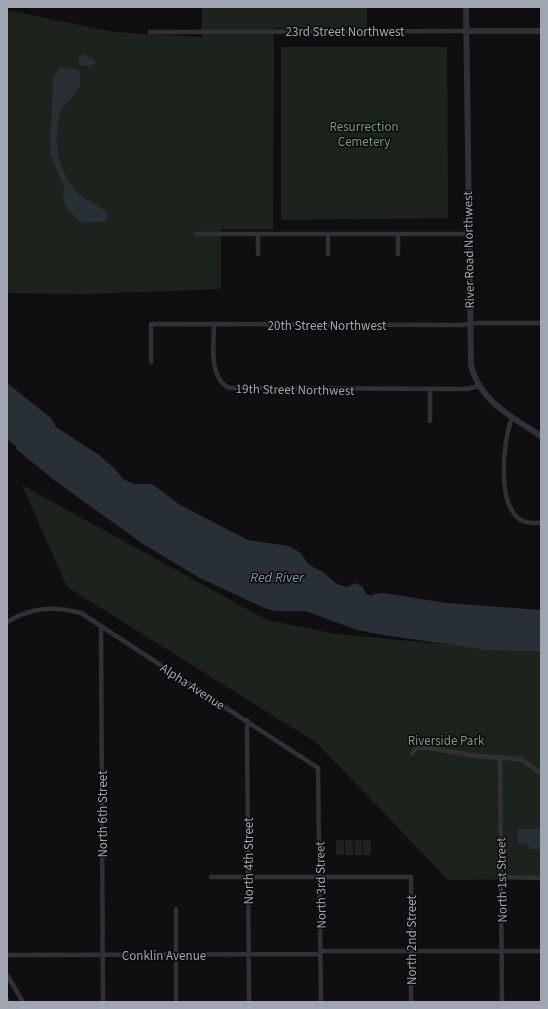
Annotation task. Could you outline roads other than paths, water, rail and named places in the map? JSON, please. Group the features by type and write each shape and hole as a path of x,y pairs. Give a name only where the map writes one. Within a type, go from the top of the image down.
{"street":[{"name":"River Road Northwest","path":"466,7 470,359 478,386 494,404 512,418 541,436"},
{"name":"23rd Street Northwest","path":"150,32 541,31"},
{"path":"196,234 468,234"},
{"path":"258,234 258,254"},
{"path":"328,234 328,254"},
{"path":"398,234 398,254"},
{"name":"20th Street Northwest","path":"151,362 151,324 541,323"},
{"name":"19th Street Northwest","path":"214,324 216,373 222,383 229,388 466,389 478,386"},
{"path":"430,389 430,421"},
{"path":"512,418 505,456 505,492 508,504 514,514 522,521 541,524"},
{"name":"Alpha Avenue","path":"7,622 21,614 45,608 66,609 81,613 100,627 247,720 318,768"},
{"name":"North 6th Street","path":"100,627 103,1002"},
{"name":"North 4th Street","path":"247,720 249,1002"},
{"path":"412,754 416,748 429,748 477,756 520,759 541,773"},
{"name":"North 1st Street","path":"500,757 502,1002"},
{"name":"North 3rd Street","path":"318,768 321,1002"},
{"path":"211,877 320,877"},
{"name":"North 2nd Street","path":"320,877 411,877 411,1002"},
{"path":"501,877 541,878"},
{"path":"176,910 176,1002"},
{"name":"Conklin Avenue","path":"7,955 249,955 411,951 541,951"},
{"path":"7,975 23,1002"}],"water":[{"path":"83,54 95,61 94,64 90,66 80,65 78,59"},
{"path":"67,68 78,70 80,82 76,92 60,114 57,132 57,149 59,158 61,166 74,189 108,214 104,222 82,223 67,209 63,200 64,187 50,153 53,77 59,69"},
{"name":"Red River","path":"7,383 51,418 56,427 99,455 115,469 123,479 134,484 152,484 180,505 248,540 289,546 301,553 308,564 323,572 337,584 347,587 355,583 363,587 366,594 372,596 374,594 383,593 447,603 541,610 541,652 488,650 357,630 306,611 275,611 262,607 198,577 143,544 54,480 16,449 16,446 7,439"},
{"path":"518,829 541,829 540,849 529,849 529,844 518,843"}],"park label":[{"name":"Resurrection Cemetery","path":"364,134"},
{"name":"Riverside Park","path":"446,740"}]}
